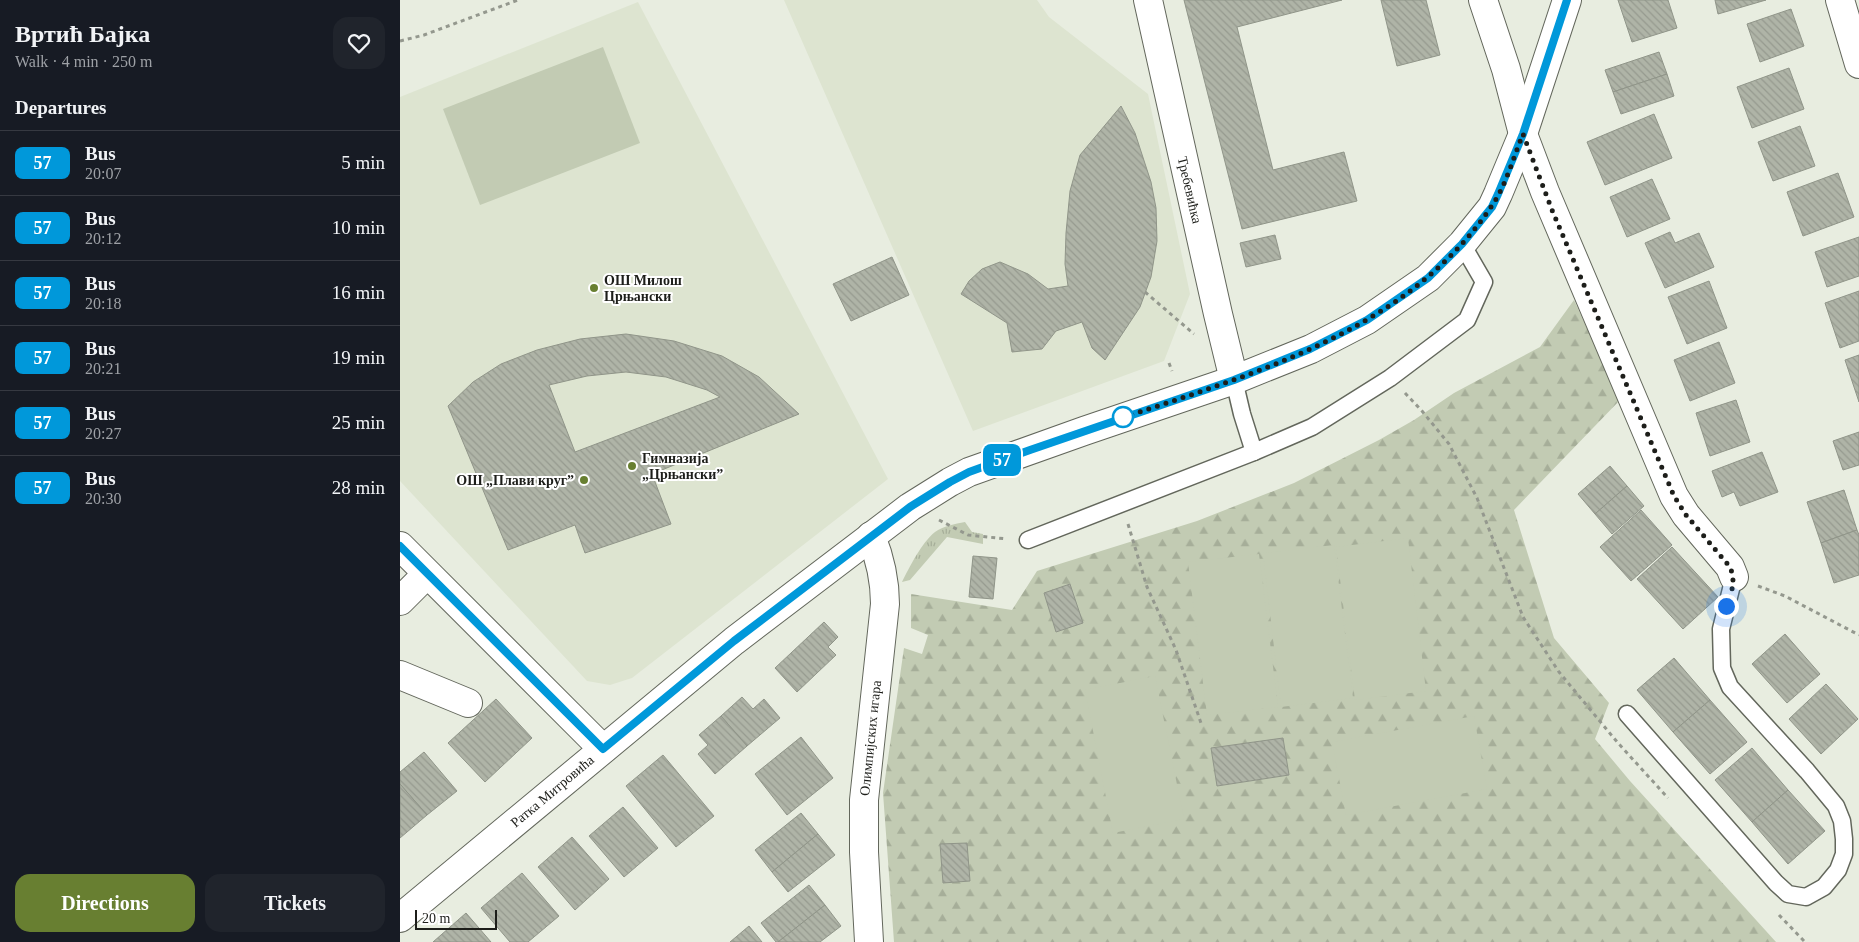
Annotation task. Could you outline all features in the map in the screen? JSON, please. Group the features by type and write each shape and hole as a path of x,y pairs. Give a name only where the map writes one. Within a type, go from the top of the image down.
{"street":[{"name":"Требевићка","path":"1148,0 1234,380"},
{"path":"1482,0 1506,69 1523,134 1545,192 1674,496 1686,515 1730,567 1734,577"},
{"name":"Ратка Митровића","path":"400,918 734,641 870,536 910,507 950,482 969,472 1234,380 1327,342 1367,320 1428,278 1462,244 1492,207 1523,134 1567,0"},
{"path":"1840,0 1859,64"},
{"name":"Олимпијских игара","path":"869,942 864,852 864,800 885,604 885,584 882,568 877,550 870,536"},
{"path":"400,546 603,749"},
{"path":"400,601 427,574"},
{"path":"400,675 468,703"}],"lane":[{"path":"1028,540 1254,452 1312,427 1390,378 1467,320 1484,282 1462,244"},
{"path":"1234,380 1254,452"},
{"path":"1627,714 1776,884 1788,894 1806,897 1824,887 1838,870 1844,854 1844,839 1842,821 1836,806 1730,687 1722,668 1721,629 1734,577"}],"path":[{"path":"400,41 424,35 518,0"},
{"path":"1145,292 1194,334"},
{"path":"1169,363 1172,371"},
{"path":"1390,378 1422,411 1449,444 1477,498 1523,617 1554,664 1618,742 1669,799"},
{"path":"1122,504 1147,587 1176,650 1202,726"},
{"path":"939,520 968,535 1028,540"},
{"path":"1734,577 1785,596 1859,635"},
{"path":"1773,908 1805,942"}],"shaded area":[{"path":"784,0 1037,0 1049,17 1148,94 1190,294 1164,361 973,431"},
{"name":"ОШ Милош Црњански","path":"638,2 888,479 632,678 610,685 587,681 400,481 400,97"}],"green space":[{"path":"603,47 640,143 480,205 443,109"},
{"path":"1574,300 1620,400 1514,510 1554,638 1609,703 1595,739 1630,781 1776,942 894,942 883,793 904,648 922,654 928,635 911,628 911,594 1012,610 1037,571 1197,521 1294,483 1379,440 1414,420 1454,393 1540,347"},
{"path":"965,522 972,532 983,534 983,544 947,537 910,580 902,582 916,556 930,536 942,528"},
{"path":"1408,538 1426,691 1355,700 1336,547"},
{"path":"1334,545 1353,698 1281,707 1263,553"},
{"path":"1259,554 1278,707 1207,715 1188,562"},
{"path":"1155,676 1184,819 1113,833 1085,690"},
{"path":"1474,716 1487,789 1346,815 1332,742"}],"building":[{"path":"1184,0 1342,0 1237,27 1273,170 1344,152 1357,201 1242,229"},
{"path":"1381,0 1426,0 1440,55 1397,66"},
{"path":"1618,0 1668,0 1677,28 1632,42"},
{"path":"1715,0 1766,0 1718,14"},
{"path":"1791,9 1804,46 1760,62 1747,24"},
{"path":"1659,52 1667,74 1613,92 1605,70"},
{"path":"1789,68 1804,109 1752,128 1737,87"},
{"path":"1667,74 1674,96 1621,114 1613,92"},
{"path":"1121,106 1135,133 1151,182 1156,208 1157,241 1151,277 1140,307 1105,360 1092,348 1082,322 1056,331 1042,349 1012,352 1007,323 961,294 969,281 982,269 1000,262 1028,274 1048,289 1068,286 1065,264 1066,233 1070,191 1080,155"},
{"path":"1654,114 1672,158 1605,185 1587,142"},
{"path":"1800,126 1815,166 1773,181 1758,142"},
{"path":"1838,173 1854,217 1803,236 1787,192"},
{"path":"1652,179 1670,219 1627,237 1610,197"},
{"path":"1670,232 1675,243 1699,233 1714,267 1665,288 1645,243"},
{"path":"1275,235 1281,259 1246,267 1240,243"},
{"path":"1859,237 1859,276 1827,287 1815,252"},
{"path":"892,257 909,295 851,321 833,284"},
{"path":"1709,281 1727,328 1687,344 1668,297"},
{"path":"1859,291 1859,341 1840,348 1825,303"},
{"path":"626,334 674,341 722,356 759,377 799,414 652,474 671,524 585,553 575,525 508,550 448,406 473,382 501,364 537,350 580,339","holes":["626,372 666,377 707,390 720,397 575,452 549,385 587,376"]},
{"path":"1719,342 1735,383 1690,401 1674,360"},
{"path":"1859,355 1859,402 1845,360"},
{"path":"1736,400 1750,442 1710,456 1696,413"},
{"path":"1859,432 1859,465 1843,470 1833,441"},
{"path":"1762,452 1778,492 1740,506 1734,492 1722,497 1712,471"},
{"path":"1610,466 1627,486 1595,514 1578,494"},
{"path":"1627,486 1644,506 1612,534 1595,514"},
{"path":"1844,490 1857,530 1821,543 1807,502"},
{"path":"1641,510 1672,545 1631,581 1600,547"},
{"path":"1857,530 1859,535 1859,575 1834,583 1821,543"},
{"path":"1672,547 1718,597 1683,629 1637,579"},
{"path":"973,556 997,558 993,599 969,597"},
{"path":"1070,584 1083,623 1056,632 1044,593"},
{"path":"824,622 838,637 828,647 836,655 797,692 775,668"},
{"path":"1785,634 1820,674 1787,703 1752,664"},
{"path":"1674,658 1710,700 1673,732 1637,690"},
{"path":"1826,684 1858,719 1821,754 1789,719"},
{"path":"742,697 753,709 764,699 780,718 747,746 721,716"},
{"path":"496,699 532,738 485,782 448,743"},
{"path":"1710,700 1747,742 1710,774 1673,732"},
{"path":"721,716 747,746 715,774 698,754 708,745 699,735"},
{"path":"801,737 833,778 787,815 755,774"},
{"path":"1283,738 1289,775 1217,786 1211,748"},
{"path":"1752,748 1788,790 1752,822 1715,780"},
{"path":"424,752 457,791 427,815 400,784 400,772"},
{"path":"663,755 714,816 676,847 626,786"},
{"path":"400,784 427,815 400,838"},
{"path":"1788,790 1825,831 1788,864 1752,822"},
{"path":"623,807 658,848 624,877 589,836"},
{"path":"801,813 818,834 772,872 755,850"},
{"path":"818,834 835,855 788,892 772,872"},
{"path":"572,837 609,879 575,910 538,867"},
{"path":"967,843 970,881 943,883 940,844"},
{"path":"522,873 559,916 528,942 510,942 481,908"},
{"path":"809,885 825,905 776,942 761,923"},
{"path":"825,905 841,926 820,942 778,942"},
{"path":"466,913 491,942 433,942"},
{"path":"749,926 762,942 730,942"}],"bus line":[{"name":"57","path":"400,546 603,749 734,641 870,536 910,507 950,482 969,472 1030,450 1234,380 1327,342 1367,320 1428,278 1462,244 1492,207 1523,134 1567,0"}],"place":[{"name":"ОШ Милош Црњански","path":"594,288"},
{"name":"Гимназија „Црњански”","path":"632,466"},
{"name":"ОШ „Плави круг”","path":"584,480"}],"route":[{"path":"1123,417 1119,419 1234,380 1327,342 1367,320 1407,294 1428,278 1462,244 1492,207 1523,134 1552,210 1674,496 1686,515 1730,567 1734,577 1732,590 1726,606"}]}
